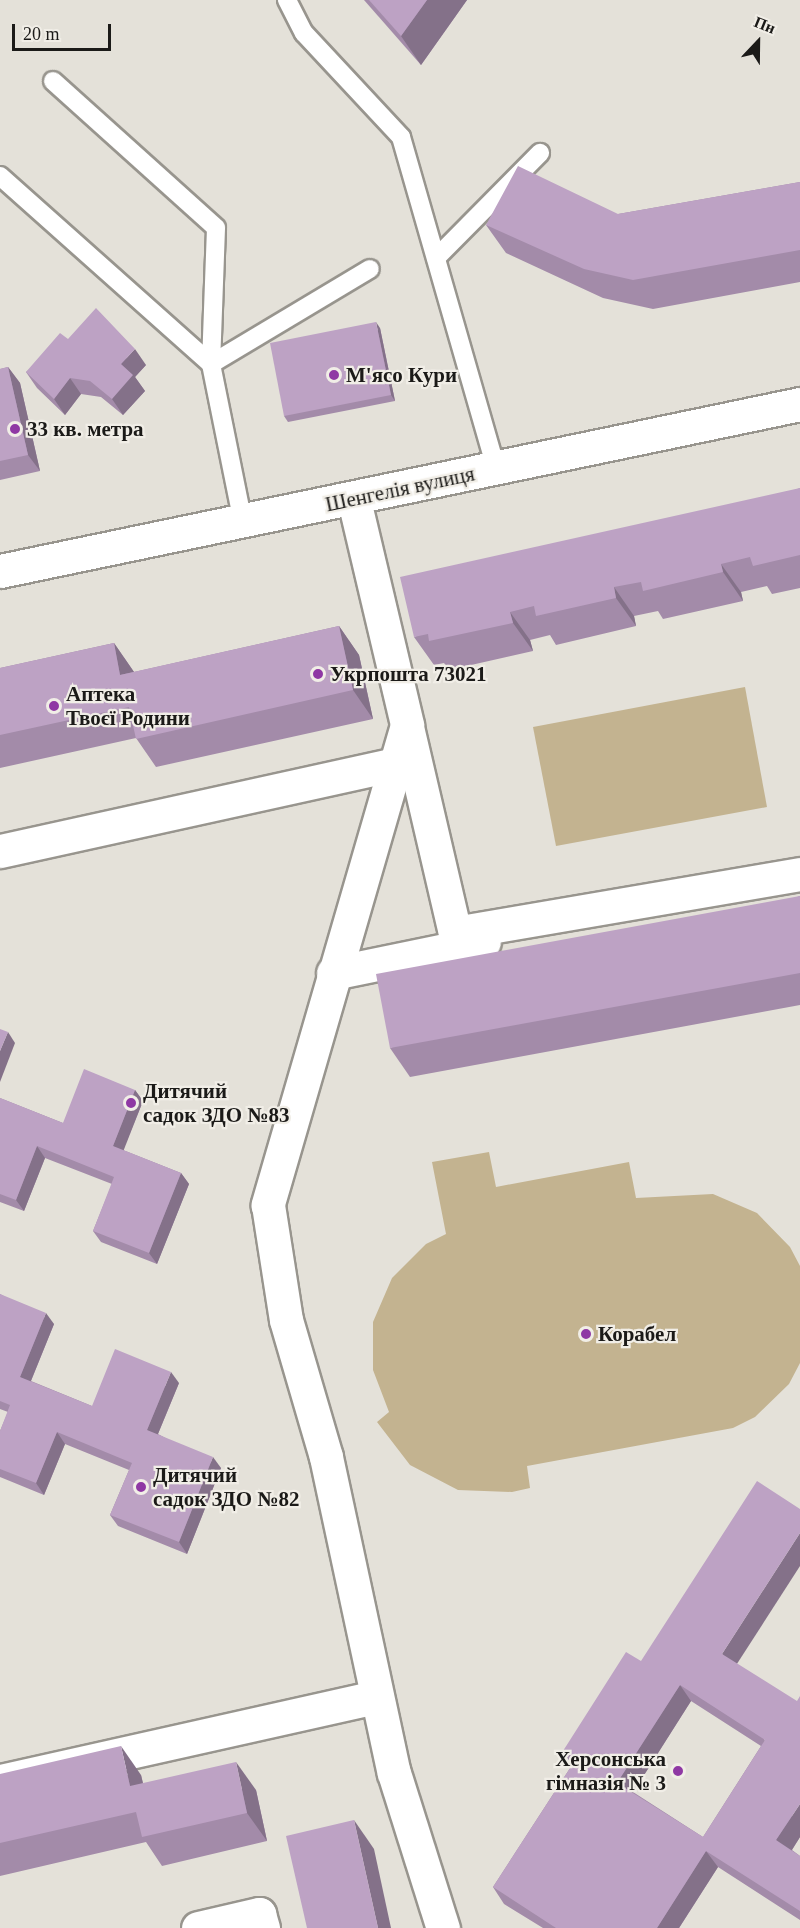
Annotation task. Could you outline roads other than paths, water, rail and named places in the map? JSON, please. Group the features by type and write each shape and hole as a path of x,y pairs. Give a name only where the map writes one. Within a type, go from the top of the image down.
{"street":[{"name":"Шенгелія вулиця","path":"0,571 354,500 800,404"},
{"path":"354,500 455,933 800,874"},
{"path":"407,725 333,973 268,1205 286,1320 326,1456 376,1697 443,1928"},
{"path":"0,851 396,764"},
{"path":"333,973 800,879"},
{"path":"0,1781 376,1697"},
{"path":"198,1928 260,1914 263,1928"}],"lane":[{"path":"287,0 304,33 401,137 496,468"},
{"path":"53,81 216,228 211,364 243,522"},
{"path":"436,258 540,153"},
{"path":"0,176 211,364"},
{"path":"211,364 370,269"}],"place":[{"name":"М'ясо Кури","path":"334,375"},
{"name":"33 кв. метра","path":"15,429"},
{"name":"Укрпошта 73021","path":"318,674"},
{"name":"Аптека Твоєї Родини","path":"54,706"},
{"name":"Дитячий садок ЗДО №83","path":"131,1103"},
{"name":"Корабел","path":"586,1334"},
{"name":"Дитячий садок ЗДО №82","path":"141,1487"},
{"name":"Херсонська гімназія № 3","path":"678,1771"}]}
